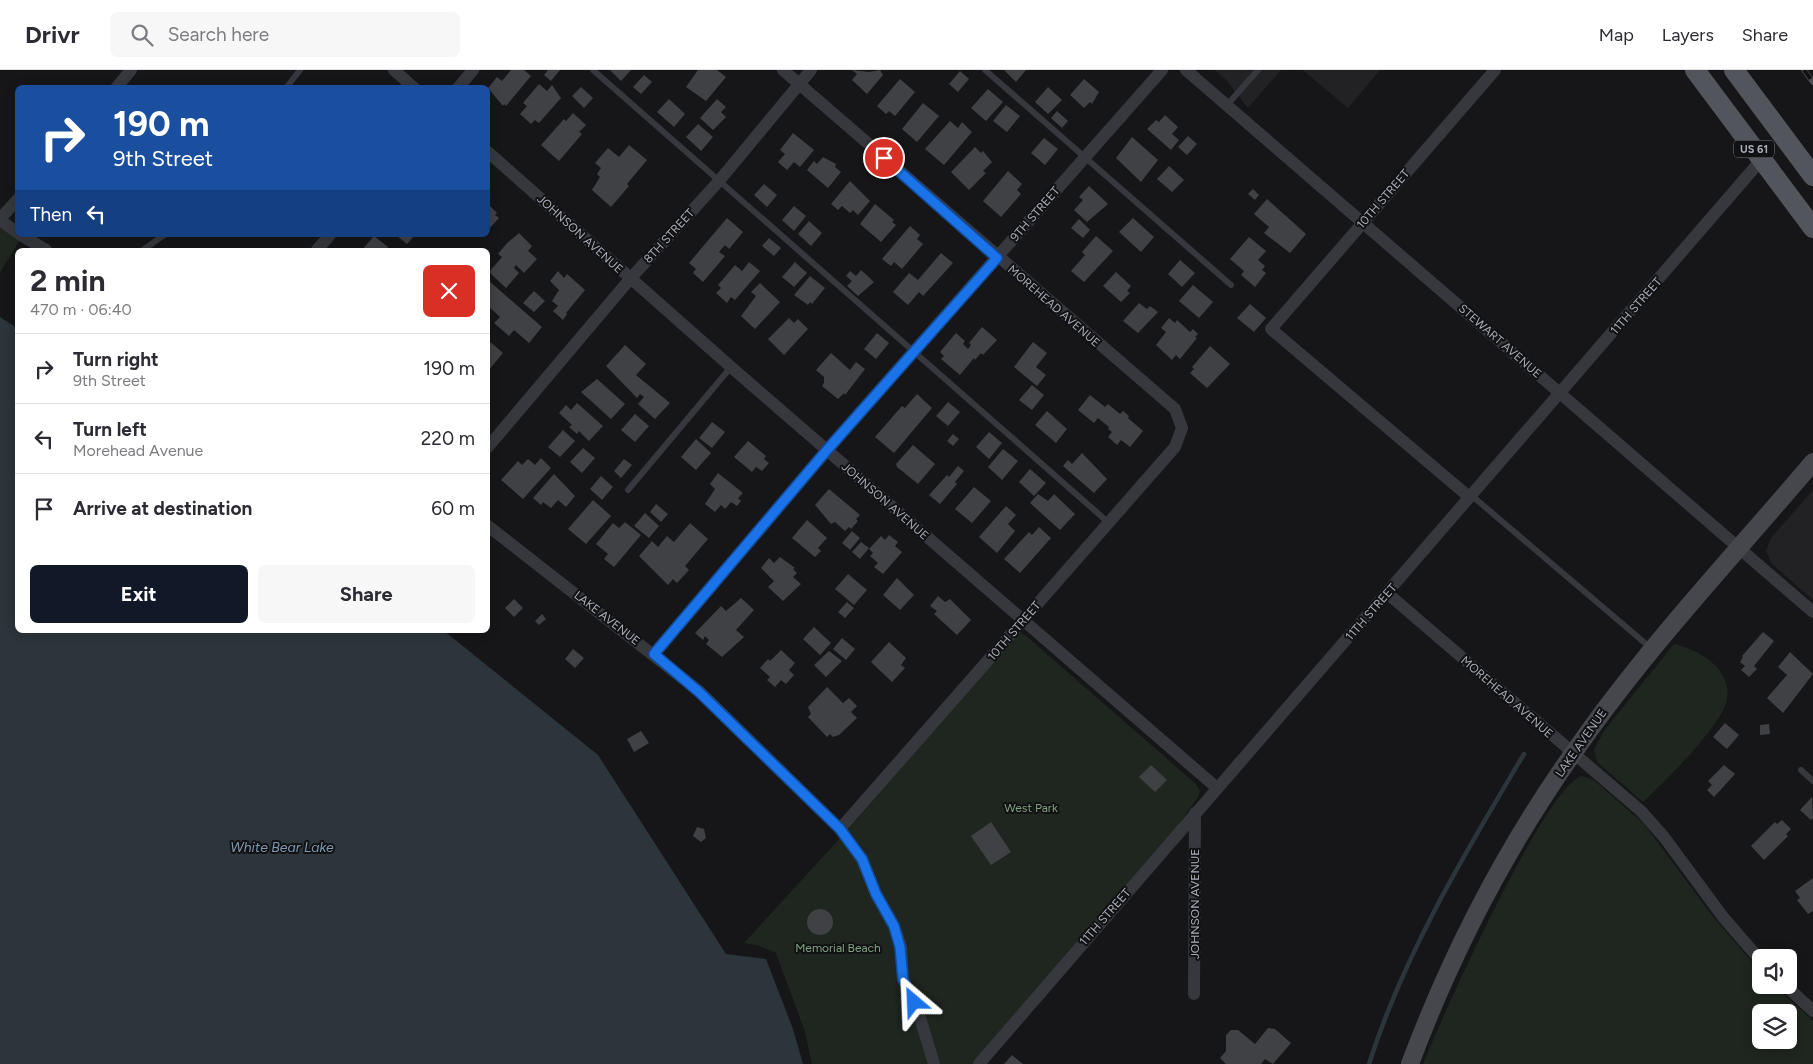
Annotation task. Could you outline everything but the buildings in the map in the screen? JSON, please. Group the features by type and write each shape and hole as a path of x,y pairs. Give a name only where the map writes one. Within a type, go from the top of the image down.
{"main road":[{"name":"US 61","path":"1695,70 1813,228"},
{"name":"US 61","path":"1734,70 1813,176"},
{"name":"LAKE AVENUE","path":"1410,1064 1450,970 1490,889 1573,753 1653,650 1813,462"}],"street":[{"path":"118,85 131,70"},
{"path":"394,70 411,85"},
{"path":"460,85 473,70"},
{"name":"MOREHEAD AVENUE","path":"783,70 997,258 1175,410 1182,428"},
{"name":"8TH STREET","path":"490,445 630,279 719,181 811,70"},
{"name":"9TH STREET","path":"654,654 827,450 997,258 1084,156 1162,70"},
{"name":"STEWART AVENUE","path":"1186,70 1813,612"},
{"name":"10TH STREET","path":"1469,495 1271,329 1494,70"},
{"name":"JOHNSON AVENUE","path":"490,154 630,279 1217,788"},
{"name":"11TH STREET","path":"979,1064 1388,593 1469,495 1560,394 1762,159"},
{"path":"15,202 0,219 15,231"},
{"path":"24,237 43,248"},
{"path":"319,248 328,237"},
{"name":"10TH STREET","path":"840,829 1175,447 1182,428"},
{"name":"LAKE AVENUE","path":"490,528 654,654 699,692 840,829 862,859 876,894 894,926 900,947 903,979 918,1011 934,1064"},
{"name":"MOREHEAD AVENUE","path":"1388,593 1648,817 1718,911 1752,951"},
{"name":"JOHNSON AVENUE","path":"1194,994 1195,813"},
{"path":"1795,994 1813,1011"}],"lane":[{"path":"288,85 300,70"},
{"path":"592,70 1110,523"},
{"path":"985,70 1231,285"},
{"path":"1227,105 1258,70"},
{"path":"146,248 161,237"},
{"path":"628,490 731,367"},
{"path":"1469,495 1653,650"},
{"path":"1802,770 1813,781"}],"shaded area":[{"path":"1215,70 1281,70 1248,108 1226,80"},
{"path":"1303,70 1380,70 1348,108"},
{"path":"1813,490 1813,600 1771,563 1766,550 1771,538"}],"green space":[{"path":"0,228 20,240 0,273"},
{"name":"West Park","path":"1020,633 1025,635 1196,784 1200,791 1198,797 1165,844 972,1064 812,1064 805,1032 776,953 760,946 744,943 854,823 1015,635"},
{"path":"1674,644 1694,651 1712,662 1724,678 1727,688 1727,699 1723,710 1704,738 1643,802 1597,762 1594,750 1604,731"},
{"path":"1582,776 1594,780 1644,824 1714,918 1752,962 1752,994 1784,994 1795,1004 1752,1004 1752,1049 1797,1049 1797,1006 1813,1021 1813,1064 1423,1064 1495,907 1544,818 1566,789"}],"water":[{"name":"White Bear Lake","path":"0,317 15,327 15,633 447,633 598,755 726,954 766,959 793,1029 803,1064 0,1064"}],"waterway":[{"path":"1369,1064 1383,1023 1418,944 1458,867 1524,754"}],"railway":[{"path":"1804,70 1813,82"}],"route":[{"path":"884,158 997,258 827,450 654,654 699,692 840,829 862,859 871,884 894,926 900,947 903,979 914,1002"}],"park label":[{"name":"Memorial Beach","path":"838,948"}]}
